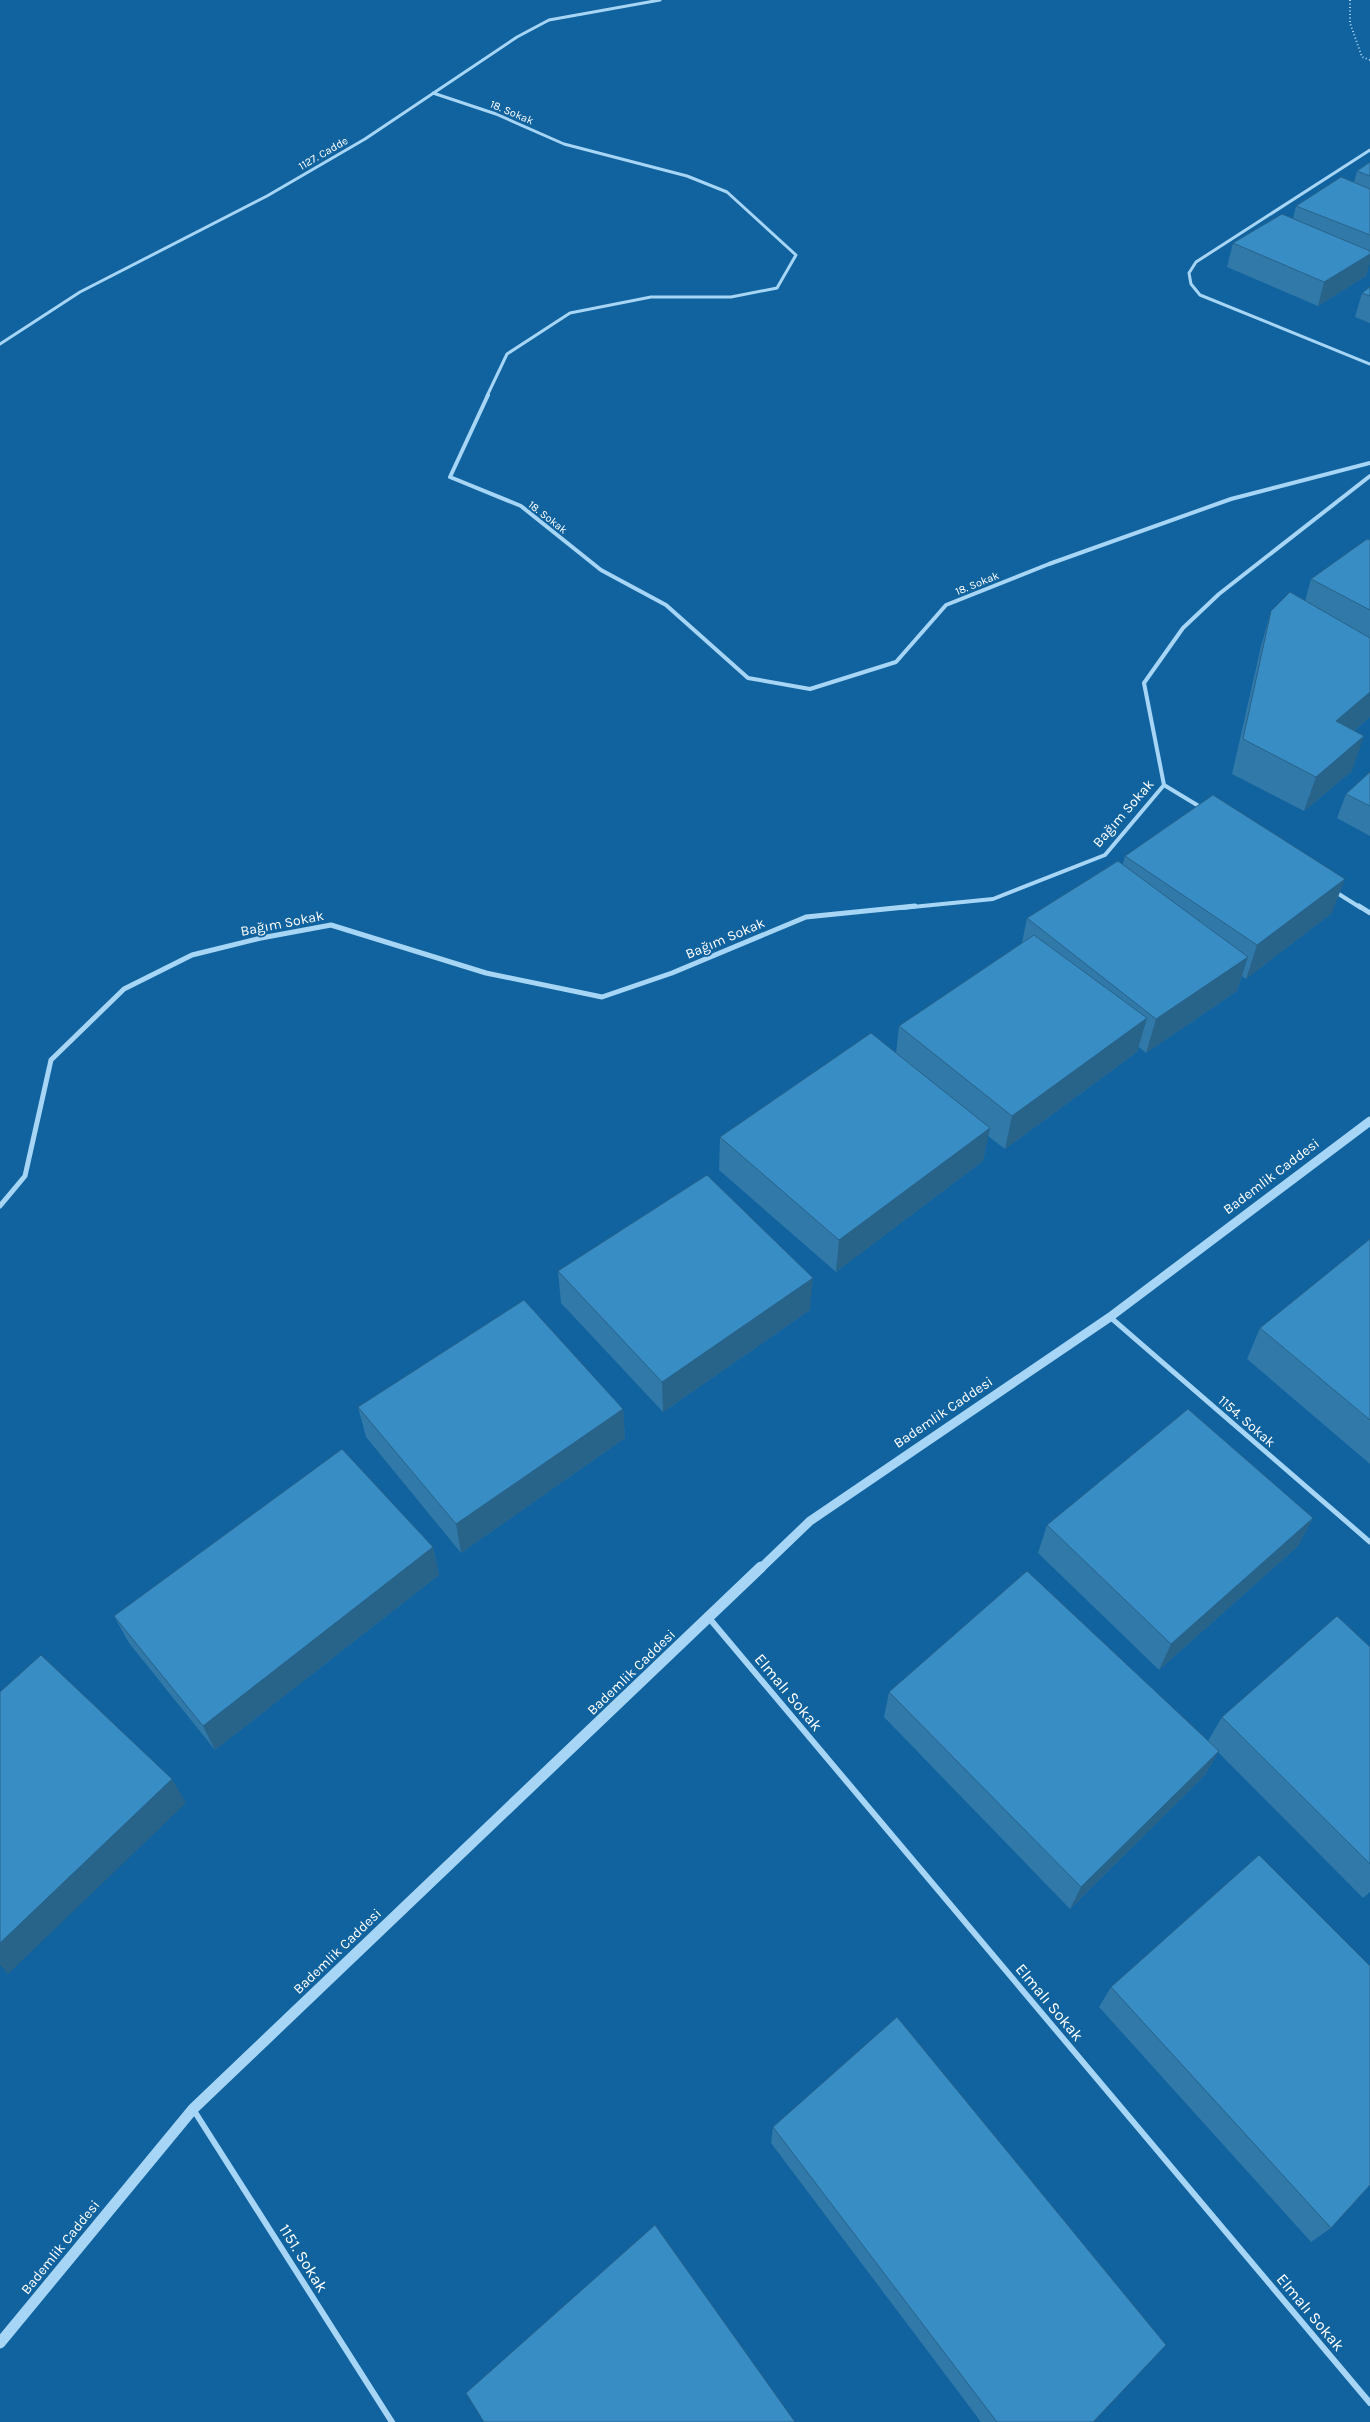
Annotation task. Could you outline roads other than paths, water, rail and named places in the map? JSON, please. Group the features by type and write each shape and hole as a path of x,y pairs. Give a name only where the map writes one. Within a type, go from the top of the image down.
{"street":[{"name":"1127. Cadde","path":"0,344 80,292 268,196 365,139 517,37 549,20 660,0"},
{"name":"18. Sokak","path":"433,93 496,114 564,144 688,176 727,192 796,255 777,288 731,297 651,297 570,313 506,354 450,477 521,506 601,570 666,605 748,678 810,689 896,662 946,604 1049,564 1231,499 1370,463"},
{"path":"1370,150 1196,262 1189,273 1191,284 1200,295 1370,364"},
{"name":"Bağım Sokak","path":"0,1206 25,1176 51,1060 124,989 192,956 261,938 331,925 486,973 602,997 672,973 806,917 992,899 1105,855 1164,785 1144,683 1183,628 1219,594 1370,476"},
{"path":"1164,785 1205,811"},
{"path":"1329,888 1370,913"},
{"name":"Bademlik Caddesi","path":"0,2343 193,2108 810,1521 1110,1317 1370,1121"},
{"name":"1154. Sokak","path":"1110,1317 1370,1542"},
{"name":"Elmalı Sokak","path":"709,1618 1370,2403"},
{"name":"1151. Sokak","path":"193,2108 392,2422"}]}
